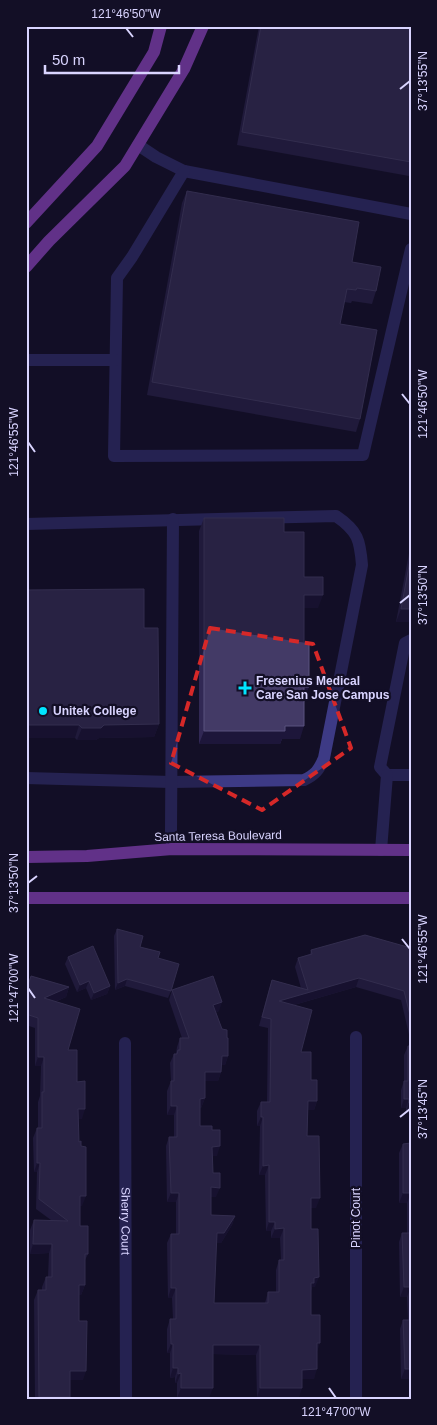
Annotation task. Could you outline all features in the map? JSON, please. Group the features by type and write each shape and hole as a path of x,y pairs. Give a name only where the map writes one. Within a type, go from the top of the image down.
{"main road":[{"path":"26,223 97,146 154,52 161,26"},
{"path":"26,267 49,241 125,166 184,69 203,26"},
{"name":"Santa Teresa Boulevard","path":"26,857 88,856 172,848 411,850"},
{"path":"26,898 411,898"}],"street":[{"path":"138,145 156,157 184,171 411,214"},
{"path":"184,171 132,258 117,278 114,456 363,455 411,249"},
{"path":"26,360 115,360"},
{"path":"26,524 336,516 345,523 360,542 362,565 324,758 320,768 314,775 304,780 171,782 26,778"},
{"path":"172,848 173,519"},
{"path":"411,640 405,643 380,768 387,775 411,775"},
{"path":"381,850 387,775"},
{"name":"Pinot Court","path":"356,1037 356,1399"},
{"name":"Sherry Court","path":"125,1043 126,1399"}],"highlighted area":[{"path":"210,628 313,644 351,748 262,810 171,763"}],"building":[{"path":"261,26 411,26 411,162 242,132"},
{"path":"187,191 359,222 352,262 381,267 376,291 357,288 356,290 347,289 340,324 377,330 360,419 152,382"},
{"path":"204,518 284,518 284,532 304,532 304,577 323,577 323,595 304,595 304,642 309,642 309,687 304,687 304,726 285,726 285,731 204,731"},
{"path":"411,555 411,609 401,609"},
{"path":"144,589 144,628 158,628 159,724 104,725 101,728 82,728 79,725 26,725 26,590"},
{"path":"117,929 143,936 140,947 160,952 158,958 179,964 171,991 127,979 118,983"},
{"path":"365,935 411,948 411,1019 404,991 359,978 279,1001 312,1010 301,1052 311,1052 311,1080 317,1080 317,1101 308,1101 307,1136 319,1136 320,1198 311,1198 311,1229 318,1229 319,1277 314,1278 314,1283 311,1283 311,1315 320,1315 320,1343 317,1343 317,1369 302,1370 302,1388 260,1388 260,1345 213,1345 213,1388 181,1388 181,1373 178,1374 178,1368 173,1368 173,1344 171,1344 170,1319 176,1319 176,1288 171,1288 171,1234 179,1234 179,1193 171,1193 169,1137 177,1137 177,1106 171,1106 171,1081 174,1081 174,1054 177,1054 178,1050 180,1050 180,1038 189,1038 172,990 213,976 222,1002 213,1005 222,1029 227,1030 228,1056 222,1056 221,1072 205,1072 205,1098 200,1099 200,1126 212,1126 212,1130 220,1130 220,1146 212,1147 213,1173 220,1173 220,1188 211,1187 211,1215 235,1216 224,1233 217,1233 214,1303 268,1303 268,1292 279,1292 279,1260 284,1260 284,1228 275,1229 275,1222 269,1222 269,1165 263,1166 263,1117 261,1117 261,1102 270,1102 271,1019 262,1017 272,980 308,990 298,958 312,954 311,950"},
{"path":"93,946 110,986 94,993 89,981 80,985 68,957"},
{"path":"31,976 69,987 44,998 80,1009 68,1050 77,1050 77,1082 85,1081 85,1109 78,1109 79,1142 81,1141 81,1146 86,1147 86,1196 80,1196 80,1226 88,1226 88,1254 85,1254 85,1285 79,1285 79,1321 87,1321 86,1371 70,1371 70,1397 39,1397 38,1290 46,1290 46,1277 52,1277 52,1244 33,1244 34,1220 68,1221 39,1199 40,1163 37,1163 37,1128 42,1128 44,1057 38,1057 38,1018 26,1014 26,992"},
{"path":"408,1046 411,1046 411,1103 409,1103 409,1099 404,1099 404,1081 408,1081"},
{"path":"411,1143 411,1193 403,1193 403,1144"},
{"path":"402,1233 411,1233 411,1287 404,1287"},
{"path":"403,1320 411,1320 411,1369 405,1369"}],"place":[{"name":"Fresenius Medical Care San Jose Campus","path":"245,688"},
{"name":"Unitek College","path":"43,711"}]}
